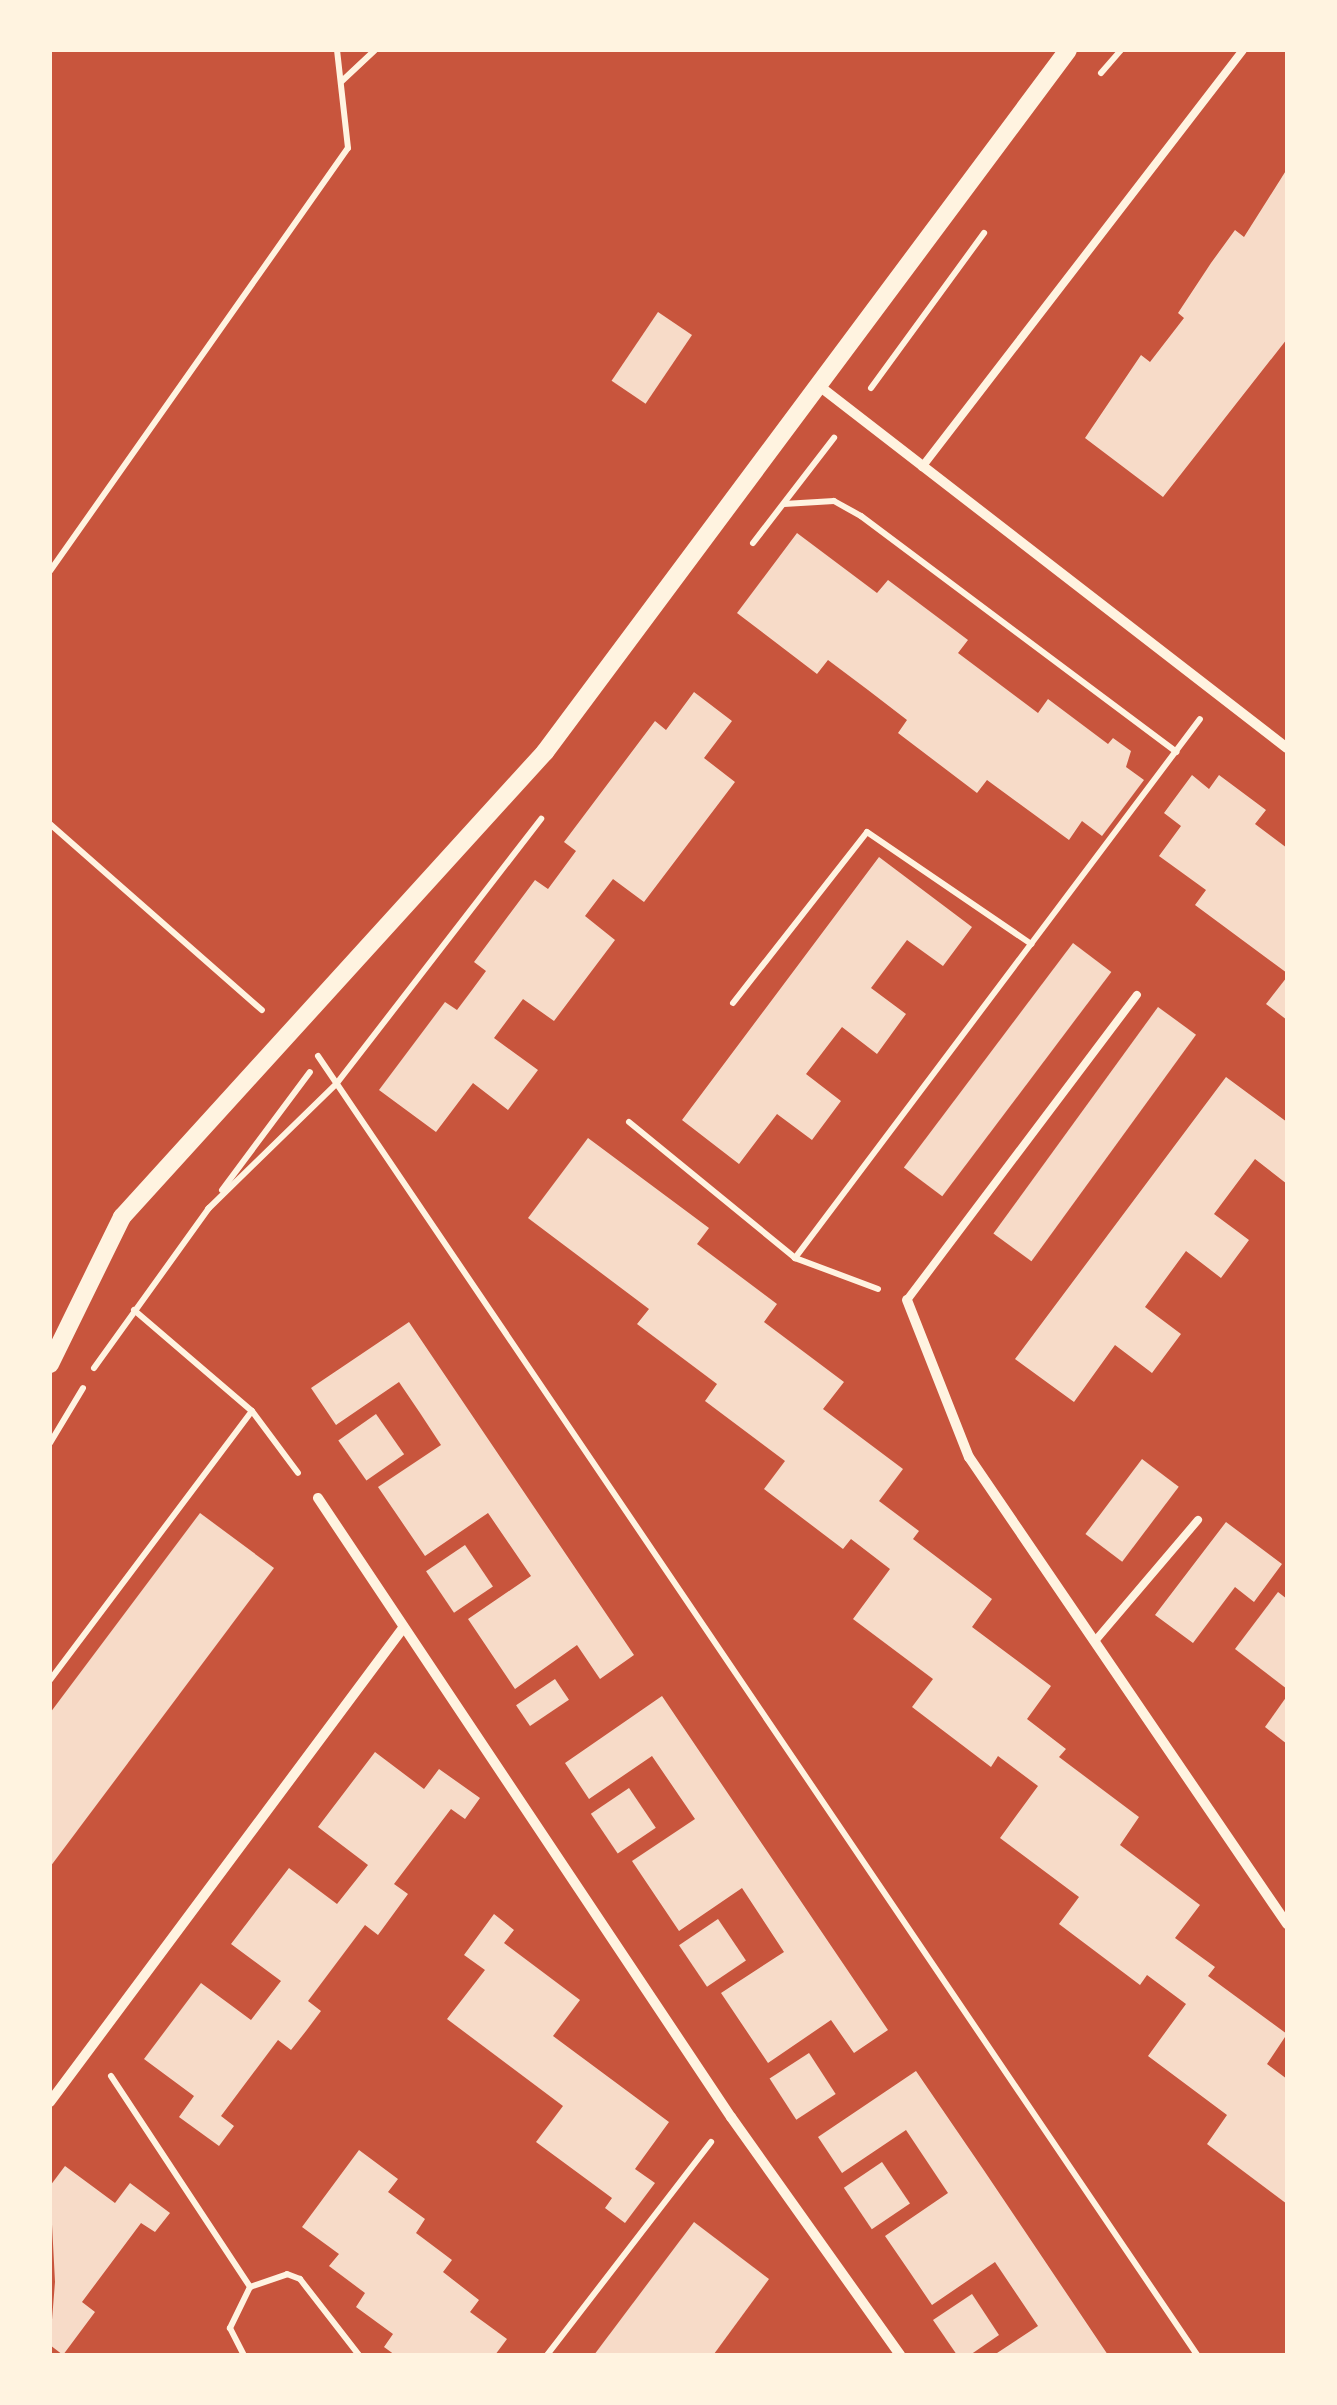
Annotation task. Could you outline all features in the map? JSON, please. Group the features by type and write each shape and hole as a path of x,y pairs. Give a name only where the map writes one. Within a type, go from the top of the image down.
{"street":[{"path":"50,1364 122,1217 544,752 1068,50"},
{"path":"818,384 1287,748"},
{"path":"907,1300 969,1456 1287,1924"},
{"path":"318,1498 732,2116 900,2355"},
{"path":"50,2102 403,1628"}],"lane":[{"path":"922,467 1243,50"},
{"path":"907,1300 1136,995"},
{"path":"1095,1641 1198,1520"}],"path":[{"path":"50,571 348,148 337,50"},
{"path":"340,82 375,50"},
{"path":"783,504 834,501 860,516 1176,752"},
{"path":"795,1258 1218,696"},
{"path":"50,824 320,1058 1196,2355"},
{"path":"734,1003 867,832 1031,944"},
{"path":"629,1122 795,1258 907,1300"},
{"path":"50,1442 134,1310 208,1209"},
{"path":"134,1310 252,1411 318,1498"},
{"path":"50,1680 252,1411"},
{"path":"91,2046 250,2287"},
{"path":"547,2355 732,2116"},
{"path":"244,2355 230,2328 250,2287 287,2274 300,2280 359,2355"}],"building":[{"path":"1287,169 1287,339 1163,497 1085,438 1141,355 1150,362 1184,318 1178,313 1211,263 1235,230 1244,237"},
{"path":"658,312 692,335 646,404 612,381"},
{"path":"797,533 877,593 888,580 968,640 958,653 1038,713 1048,699 1108,744 1113,738 1131,751 1126,767 1144,780 1102,836 1082,821 1069,840 987,780 977,793 898,733 907,720 828,660 817,674 737,613"},
{"path":"694,692 732,721 704,758 735,782 644,902 613,879 585,916 615,940 554,1021 523,999 494,1038 538,1070 508,1110 473,1083 436,1132 379,1090 445,1002 457,1010 472,990 486,971 474,962 535,880 548,889 576,851 564,842 655,721 666,730"},
{"path":"1192,775 1209,789 1219,775 1266,810 1255,824 1287,848 1287,973 1195,905 1206,890 1159,856 1181,826 1164,813"},
{"path":"879,857 972,927 943,966 907,940 871,988 906,1014 877,1054 842,1027 806,1074 841,1101 812,1140 777,1114 739,1164 682,1120"},
{"path":"1073,943 1111,972 942,1196 904,1167"},
{"path":"1287,977 1287,1020 1266,1004"},
{"path":"1158,1007 1196,1035 1031,1261 993,1234"},
{"path":"1226,1077 1287,1122 1287,1184 1255,1159 1214,1214 1249,1240 1221,1278 1186,1251 1145,1307 1181,1334 1152,1373 1115,1345 1074,1402 1015,1359"},
{"path":"588,1138 709,1228 697,1244 777,1304 764,1322 844,1382 823,1409 903,1469 879,1501 919,1531 913,1539 992,1599 972,1627 1051,1686 1027,1719 1066,1749 1059,1757 1139,1817 1120,1845 1200,1905 1175,1938 1215,1967 1208,1976 1287,2034 1267,2064 1287,2079 1287,2204 1207,2144 1227,2115 1148,2056 1186,2004 1147,1975 1140,1985 1059,1924 1079,1897 1000,1838 1038,1786 998,1756 991,1767 912,1707 933,1679 853,1619 890,1569 851,1539 843,1549 764,1489 785,1461 705,1401 717,1384 637,1324 649,1309 528,1218"},
{"path":"409,1322 634,1655 600,1679 577,1645 515,1689 468,1619 531,1576 488,1513 425,1556 378,1487 441,1445 399,1382 336,1425 311,1388"},
{"path":"376,1414 404,1454 366,1481 338,1440"},
{"path":"1142,1459 1179,1487 1122,1562 1085,1534"},
{"path":"200,1513 274,1568 50,1867 50,1713"},
{"path":"1226,1522 1282,1564 1254,1602 1235,1587 1193,1643 1155,1615"},
{"path":"465,1545 493,1586 454,1613 426,1571"},
{"path":"1278,1592 1287,1599 1287,1689 1235,1649"},
{"path":"555,1679 569,1700 530,1726 516,1705"},
{"path":"662,1696 888,2030 854,2053 831,2020 768,2063 721,1993 784,1952 742,1888 679,1931 632,1861 695,1819 652,1756 589,1799 565,1763"},
{"path":"1287,1696 1287,1744 1265,1727"},
{"path":"375,1752 424,1789 439,1769 480,1798 465,1819 451,1809 394,1884 408,1894 378,1935 365,1925 308,2001 321,2011 306,2031 291,2050 278,2040 221,2116 234,2126 219,2146 179,2117 194,2096 144,2059 201,1983 251,2020 281,1981 231,1944 289,1868 337,1904 368,1865 318,1827"},
{"path":"629,1788 656,1828 618,1854 591,1814"},
{"path":"494,1914 514,1930 504,1943 580,2000 553,2036 669,2122 635,2169 655,2183 625,2223 605,2208 612,2198 536,2142 563,2106 447,2019 485,1970 464,1955"},
{"path":"718,1919 746,1960 707,1987 679,1945"},
{"path":"809,2053 836,2094 796,2120 770,2079"},
{"path":"916,2071 1108,2355 994,2355 1038,2326 995,2262 932,2305 885,2236 948,2193 906,2130 842,2173 818,2137"},
{"path":"359,2150 398,2179 388,2192 425,2219 416,2233 452,2260 443,2272 479,2300 470,2312 507,2339 495,2355 395,2355 384,2347 393,2334 356,2307 365,2293 329,2266 339,2254 302,2227"},
{"path":"882,2162 910,2203 872,2229 844,2188"},
{"path":"65,2166 115,2203 130,2183 170,2213 155,2232 141,2223 82,2302 95,2312 63,2355 50,2345 55,2282 50,2186"},
{"path":"694,2222 769,2279 714,2354 594,2355"},
{"path":"972,2294 999,2335 970,2355 957,2355 933,2320"}]}
